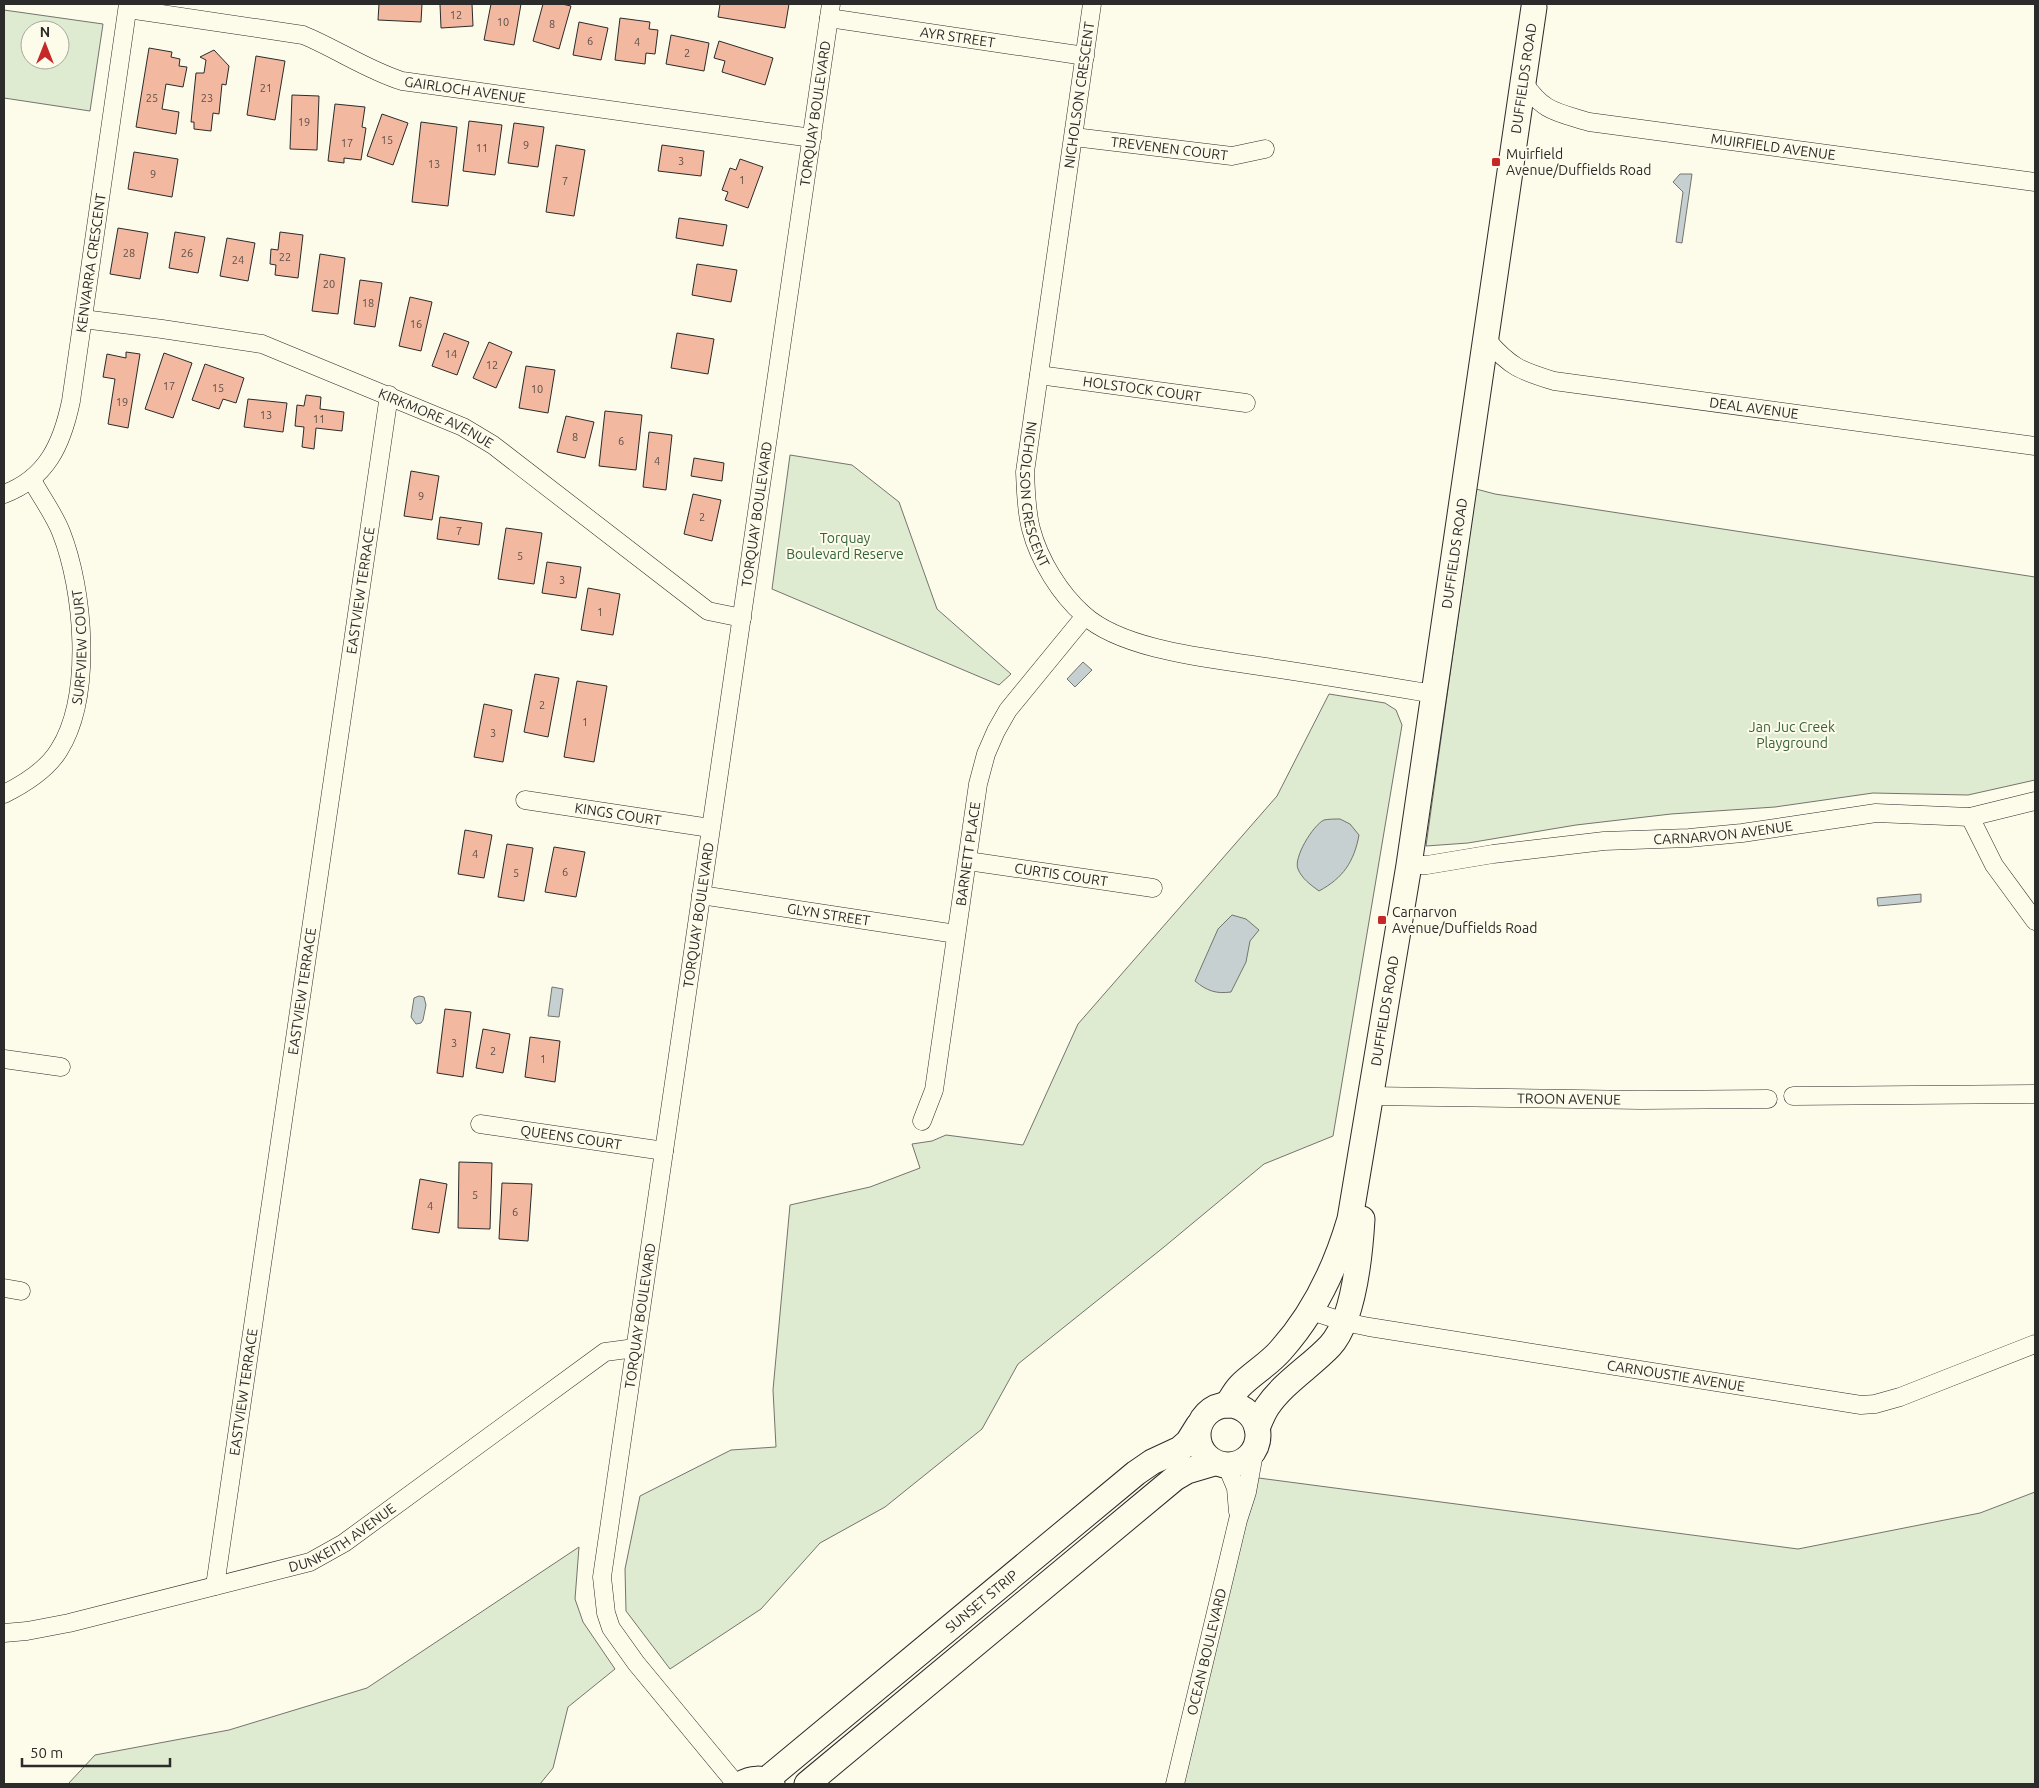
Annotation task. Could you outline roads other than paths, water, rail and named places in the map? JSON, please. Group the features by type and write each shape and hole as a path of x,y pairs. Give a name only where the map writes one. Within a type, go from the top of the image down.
{"street":[{"name":"NICHOLSON CRESCENT","path":"1092,4 1025,472 1026,501 1031,530 1041,555 1054,579 1085,616 1126,638 1175,652 1434,694"},
{"name":"DUFFIELDS ROAD","path":"1227,1405 1239,1387 1279,1352 1310,1311 1331,1272 1350,1219 1409,865 1487,340 1534,5"},
{"name":"GAIRLOCH AVENUE","path":"128,7 303,35 322,42 382,74 402,81 812,138"},
{"name":"KENVARRA CRESCENT","path":"4,494 18,489 32,480 46,464 58,445 66,424 83,320 128,7"},
{"name":"AYR STREET","path":"830,11 1085,56"},
{"name":"TORQUAY BOULEVARD","path":"736,1784 632,1658 611,1628 606,1613 602,1578 830,11"},
{"name":"MUIRFIELD AVENUE","path":"1524,83 1534,99 1545,107 1589,122 2035,182"},
{"name":"TREVENEN COURT","path":"1074,137 1232,156 1265,149"},
{"name":"KIRKMORE AVENUE","path":"83,320 162,329 262,344 463,427 493,445 708,611 742,618"},
{"name":"DEAL AVENUE","path":"1487,340 1501,357 1514,367 1554,380 2035,446"},
{"name":"HOLSTOCK COURT","path":"1039,375 1246,403"},
{"name":"EASTVIEW TERRACE","path":"215,1586 389,395"},
{"name":"SURFVIEW COURT","path":"4,794 23,784 39,772 59,751 72,724 79,698 81,670 80,614 70,559 61,532 32,480"},
{"name":"BARNETT PLACE","path":"922,1121 934,1090 978,784 986,754 1008,710 1085,616"},
{"name":"KINGS COURT","path":"525,800 710,828"},
{"name":"CARNARVON AVENUE","path":"1409,865 1427,865 1493,854 1604,841 1689,838 1742,833 1876,813 1970,817 2035,801"},
{"path":"1970,817 1994,865 2035,921"},
{"name":"CURTIS COURT","path":"968,861 1153,888"},
{"name":"GLYN STREET","path":"701,895 956,934"},
{"path":"4,1059 61,1067"},
{"path":"1793,1096 2035,1094"},
{"name":"DUFFIELDS ROAD","path":"1256,1438 1267,1407 1280,1391 1331,1345 1345,1322 1361,1236 1370,1096"},
{"name":"TROON AVENUE","path":"1370,1096 1641,1100 1768,1099"},
{"name":"QUEENS COURT","path":"480,1124 664,1150"},
{"path":"4,1288 21,1291"},
{"name":"CARNOUSTIE AVENUE","path":"1310,1311 1345,1322 1861,1405 1876,1404 1900,1398 2035,1344"},
{"name":"DUNKEITH AVENUE","path":"4,1633 27,1631 69,1623 288,1568 327,1554 605,1352 636,1348"},
{"path":"1227,1405 1242,1409 1254,1421 1256,1438"},
{"name":"SUNSET STRIP","path":"742,1784 755,1779 769,1782 1136,1473 1152,1462 1180,1449 1188,1442 1210,1411 1219,1406 1227,1405"},
{"path":"1198,1426 1199,1444 1207,1458 1220,1464"},
{"name":"SUNSET STRIP","path":"807,1784 1175,1478 1187,1471 1220,1464 1235,1465 1243,1461 1256,1438"},
{"name":"OCEAN BOULEVARD","path":"1176,1784 1238,1520 1248,1492 1256,1438"},
{"name":"OCEAN BOULEVARD","path":"1220,1464 1236,1488 1238,1520"}],"place":[{"name":"Muirfield Avenue/Duffields Road","path":"1496,162"},
{"name":"Carnarvon Avenue/Duffields Road","path":"1382,920"}],"park label":[{"name":"Torquay Boulevard Reserve","path":"845,546"},
{"name":"Jan Juc Creek Playground","path":"1792,736"}]}
